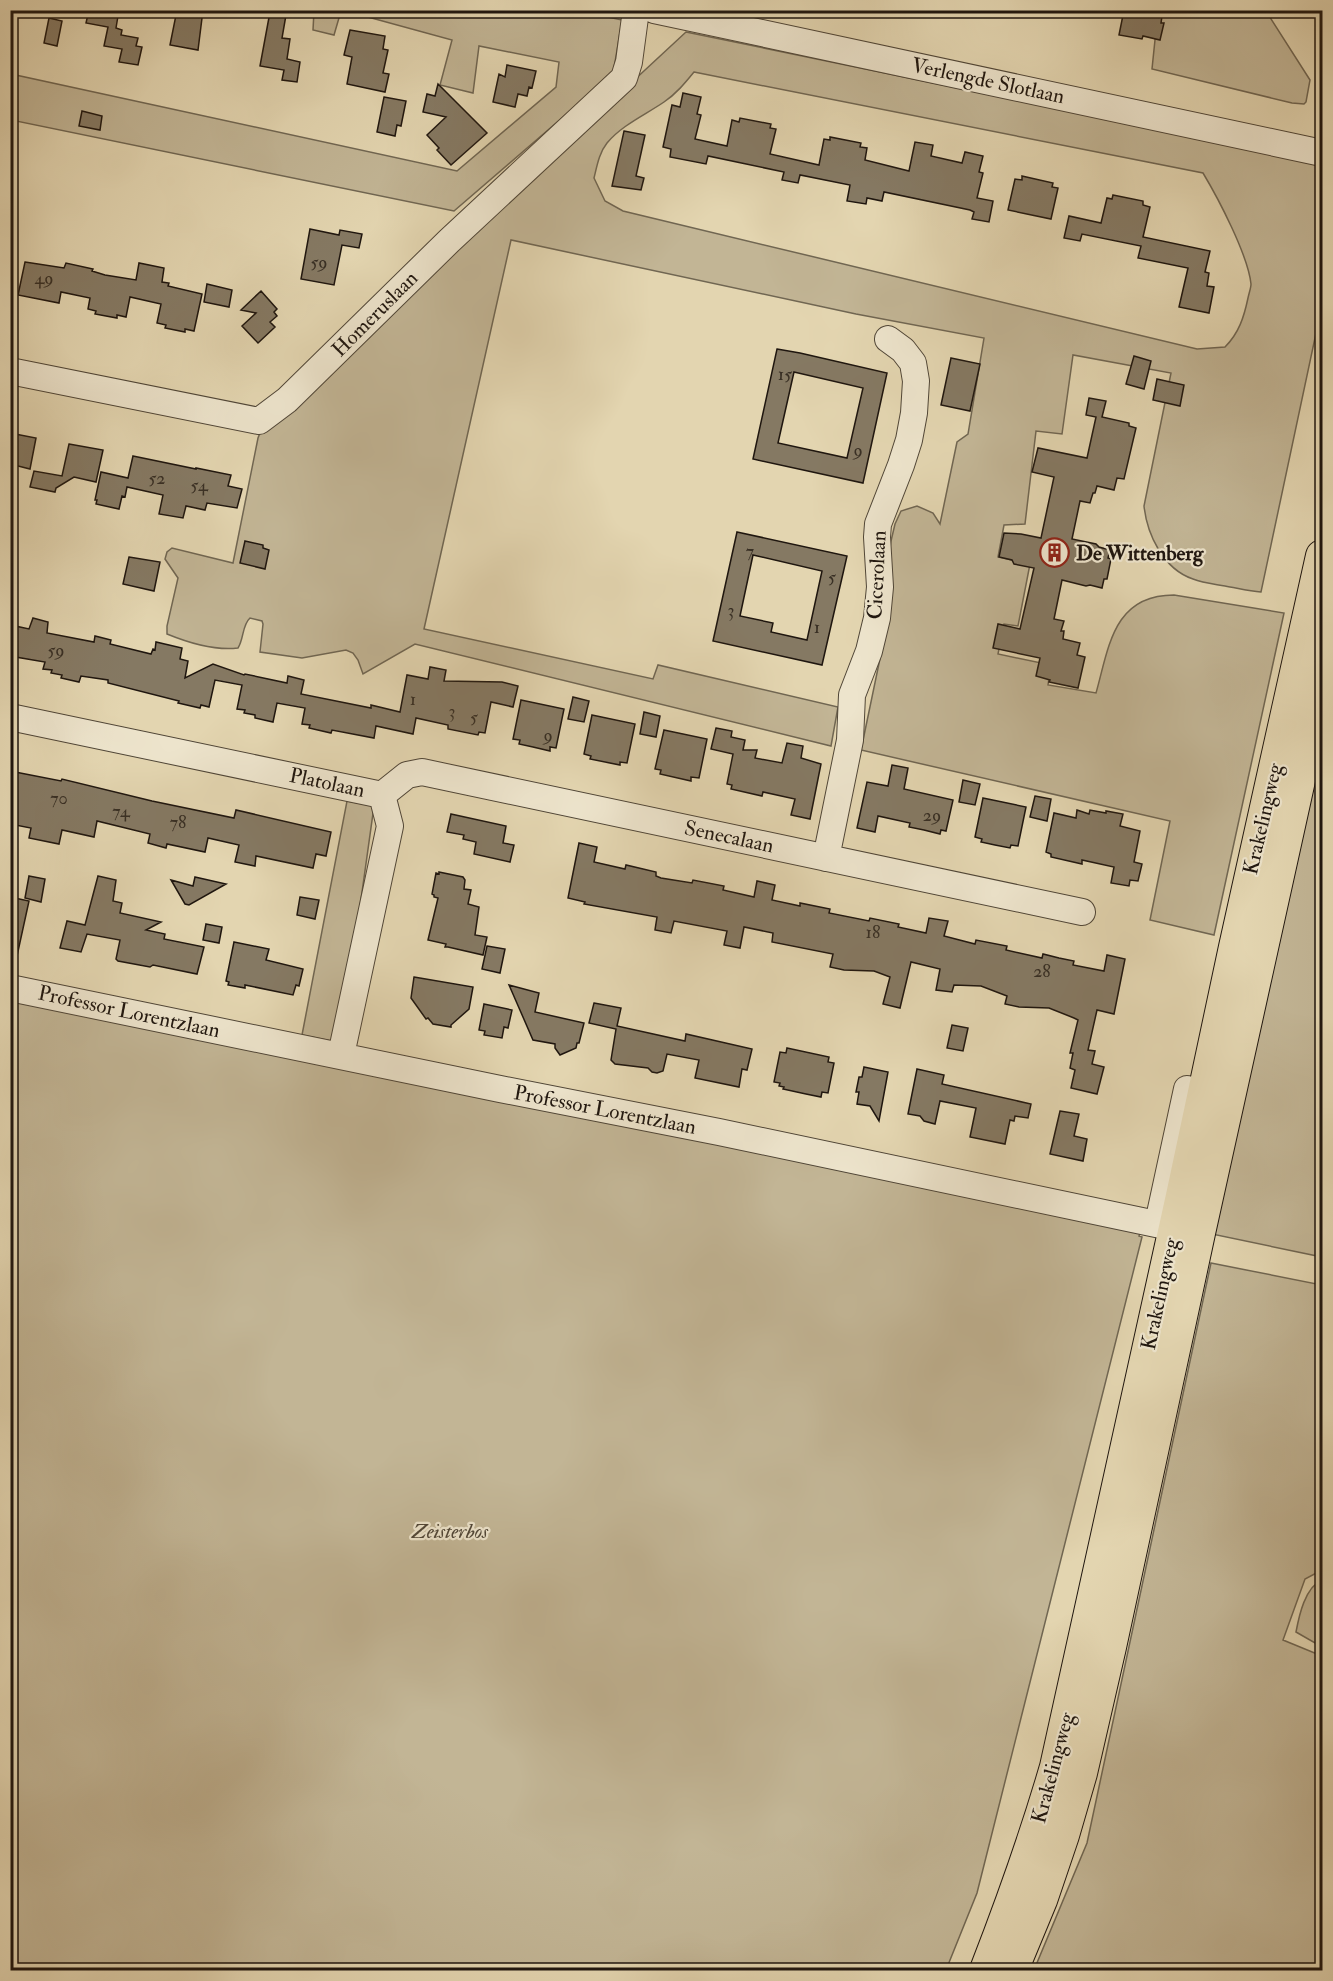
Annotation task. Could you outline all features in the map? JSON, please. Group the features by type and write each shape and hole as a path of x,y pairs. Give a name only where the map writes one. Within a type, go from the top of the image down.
{"main road":[{"name":"Krakelingweg","path":"986,1971 1024,1870 1056,1767 1177,1228 1235,947 1316,613 1323,556"},
{"name":"Krakelingweg","path":"1012,1971 1041,1900 1081,1773 1115,1624 1177,1228 1323,676"}],"street":[{"name":"Homeruslaan","path":"10,371 259,422 287,400 449,241 624,78 629,62 636,10"},
{"name":"Verlengde Slotlaan","path":"654,10 1323,153"},
{"name":"Cicerolaan","path":"826,858 850,740 852,695 869,651 877,618 880,587 878,524 901,465 914,413 916,381 913,363 903,350 888,339"},
{"name":"Platolaan","path":"10,717 381,795 390,826 341,1055"},
{"name":"Senecalaan","path":"381,795 407,775 422,772 1082,912"},
{"name":"Professor Lorentzlaan","path":"10,988 1177,1228"},
{"name":"Krakelingweg","path":"1177,1228 1187,1089"}],"green space":[{"path":"575,10 622,20 613,74 454,211 11,120 11,74 457,171 556,87 559,62 479,46 473,93 440,85 452,40 346,11"},
{"path":"314,11 341,11 334,35 313,30"},
{"path":"1158,11 1266,11 1310,80 1306,102 1304,104 1292,103 1152,69"},
{"path":"686,32 1322,163 1322,305 1261,592 1205,582 1182,574 1165,559 1153,539 1144,506 1171,373 1073,355 1062,434 1036,431 1025,524 1004,525 998,557 1030,564 1018,626 1004,624 998,654 1051,665 1048,685 1096,693 1110,642 1117,627 1126,614 1138,604 1154,597 1174,595 1284,613 1214,935 1150,920 1170,821 861,750 887,625 888,562 895,524 901,511 917,506 933,513 940,524 957,442 968,434 984,338 856,314 511,240 424,629 653,679 658,665 838,707 831,746 415,644 363,674 358,660 353,653 346,650 302,658 260,652 263,624 262,621 250,618 238,648 202,646 167,634 178,578 165,559 167,552 172,548 233,563 258,438 264,423","holes":["694,72 1203,173 1238,243 1251,284 1243,318 1230,342 1225,347 1197,349 623,211 605,201 594,178 602,151 607,143 627,126 668,99"]},
{"path":"1322,706 1322,1257 1207,1233"},
{"path":"347,801 374,806 341,1043 302,1035"},
{"name":"Zeisterbos","path":"11,990 1142,1228 1139,1236 1142,1237 977,1893 946,1970 11,1970"},
{"path":"1211,1263 1322,1285 1322,1570 1305,1579 1283,1640 1322,1656 1322,1970 1034,1970 1087,1843"},
{"path":"1322,1580 1322,1647 1296,1632 1307,1595"}],"building":[{"path":"89,10 119,10 116,28 122,30 121,35 138,38 136,46 142,47 138,65 119,62 122,49 104,46 108,27 86,23"},
{"path":"177,10 203,10 198,50 170,45"},
{"path":"1124,10 1148,10 1148,13 1162,16 1161,23 1164,23 1160,40 1143,36 1142,39 1119,35"},
{"path":"270,12 286,15 282,38 290,39 287,59 300,62 297,82 282,80 284,70 260,66"},
{"path":"49,18 62,21 57,46 44,43"},
{"path":"350,30 385,36 383,49 388,50 383,73 389,74 385,92 347,84 352,57 344,55"},
{"path":"507,65 536,71 532,88 529,87 527,96 518,94 515,107 493,102 499,74 505,77"},
{"path":"438,84 487,133 451,165 427,135 446,117 423,112 427,94 435,96"},
{"path":"683,93 701,97 697,114 701,115 695,139 727,146 732,120 739,122 740,118 771,124 770,128 776,129 770,154 819,165 824,139 830,140 830,137 861,143 860,147 867,148 865,160 909,171 915,142 933,145 931,156 962,163 965,152 983,156 979,172 983,173 977,198 993,201 989,222 972,219 974,212 970,210 884,192 882,201 867,198 866,204 847,201 850,185 800,175 798,183 782,180 784,172 708,156 706,164 670,157 671,149 663,147 672,105 680,107"},
{"path":"384,97 406,101 401,126 397,125 395,136 377,132"},
{"path":"82,111 102,116 100,130 79,126"},
{"path":"624,131 645,135 636,176 644,178 641,190 612,186"},
{"path":"1022,176 1053,183 1052,187 1058,188 1051,219 1008,210 1015,179 1022,180"},
{"path":"1113,195 1143,201 1143,205 1150,207 1143,237 1210,251 1205,272 1209,273 1207,286 1214,287 1209,313 1179,307 1188,268 1138,258 1141,246 1082,234 1080,241 1064,238 1069,216 1101,223 1107,198 1112,199"},
{"path":"310,229 339,235 340,230 362,234 359,248 342,245 334,285 301,279"},
{"path":"25,262 64,268 66,263 93,269 92,271 105,275 136,280 139,263 164,268 162,282 169,283 168,286 202,294 194,331 185,329 185,332 165,328 166,325 157,323 161,304 130,297 126,317 117,315 117,318 95,314 96,311 88,309 90,298 61,292 59,303 18,295"},
{"path":"207,284 232,290 229,307 204,302"},
{"path":"261,291 277,309 274,312 277,316 270,322 275,327 258,343 242,326 256,313 241,310"},
{"path":"777,349 887,373 863,483 753,459","holes":["794,372 863,388 847,458 778,443"]},
{"path":"1134,356 1151,361 1144,389 1126,384"},
{"path":"951,358 980,364 970,411 941,405"},
{"path":"1157,379 1184,385 1180,406 1153,400"},
{"name":"De Wittenberg","path":"1089,398 1106,401 1102,417 1129,423 1129,426 1136,428 1124,479 1117,478 1114,490 1097,486 1090,503 1080,501 1072,539 1096,544 1110,550 1108,558 1111,559 1107,579 1104,579 1102,588 1062,580 1054,619 1064,621 1061,631 1064,631 1063,639 1080,643 1077,655 1085,657 1078,688 1049,682 1050,680 1036,676 1040,658 993,648 998,624 1020,629 1034,568 1014,564 1012,560 999,557 1004,533 1041,538 1054,477 1032,472 1038,448 1087,458 1096,417 1086,415"},
{"path":"10,433 36,438 30,469 10,464"},
{"path":"69,444 103,450 96,482 74,477 56,488 55,492 30,487 34,471 62,476"},
{"path":"133,456 231,475 228,486 242,489 237,508 207,503 205,510 186,506 183,518 159,514 163,495 127,487 119,509 96,504 101,472 128,478"},
{"path":"737,532 847,556 822,665 713,641","holes":["753,555 822,571 807,640 771,632 773,623 740,616"]},
{"path":"245,541 263,545 263,548 269,550 265,569 240,563"},
{"path":"129,557 160,562 154,591 123,584"},
{"path":"33,618 48,622 47,633 94,642 95,636 111,640 110,644 151,654 153,649 155,650 156,642 182,648 180,659 188,661 185,678 213,664 244,675 287,683 288,676 304,680 301,694 371,708 371,705 400,712 407,675 428,679 430,667 446,670 444,681 502,682 518,686 513,707 491,702 485,733 479,732 478,735 448,729 448,725 416,718 413,734 376,726 374,738 332,730 331,733 302,724 305,708 277,703 273,722 244,713 245,710 237,709 242,685 215,680 209,707 201,705 200,708 108,683 108,680 81,676 79,682 61,678 62,675 51,673 52,670 43,669 45,662 10,656 10,634 13,634 15,626 29,629"},
{"path":"573,697 589,701 584,722 568,719"},
{"path":"521,700 564,709 556,748 550,747 550,751 519,744 520,740 513,739"},
{"path":"644,712 660,716 656,737 640,734"},
{"path":"592,715 635,724 627,763 620,762 620,765 590,759 591,756 584,754"},
{"path":"716,728 732,731 731,737 745,740 743,750 757,750 755,758 782,763 787,743 803,746 801,758 821,764 810,819 791,815 795,799 763,792 762,796 731,789 732,785 727,784 733,754 711,749"},
{"path":"664,730 707,739 699,778 691,777 691,781 660,774 661,770 655,769"},
{"path":"892,765 908,768 904,789 953,800 946,831 941,830 940,834 909,827 910,823 878,816 875,832 857,828 867,782 888,786"},
{"path":"10,771 61,781 62,779 234,818 236,810 331,832 326,856 316,854 313,868 256,856 255,866 235,862 239,845 208,838 205,852 167,844 166,848 148,843 150,834 97,821 94,837 62,830 59,844 29,838 31,828 10,824"},
{"path":"963,780 980,784 975,805 959,802"},
{"path":"1035,796 1051,799 1047,821 1030,817"},
{"path":"983,798 1026,807 1018,846 1011,845 1010,848 995,845 981,842 982,839 975,837"},
{"path":"1077,810 1089,814 1090,810 1123,814 1120,826 1140,831 1134,862 1142,864 1138,881 1130,880 1129,886 1111,883 1114,867 1082,860 1082,864 1051,857 1051,854 1046,852 1054,813 1076,818"},
{"path":"451,814 506,826 503,843 514,845 510,862 474,854 476,842 463,839 464,835 447,832"},
{"path":"579,843 597,847 594,862 625,869 626,865 656,872 656,876 661,878 692,883 693,880 724,886 723,890 754,897 757,881 775,885 772,900 830,909 829,913 869,921 870,918 926,933 929,918 948,921 944,936 975,944 976,940 1007,946 1006,950 1042,958 1043,954 1074,961 1073,965 1104,971 1107,955 1125,959 1114,1014 1097,1010 1088,1050 1095,1051 1092,1064 1104,1067 1097,1094 1071,1088 1075,1070 1070,1068 1073,1053 1070,1053 1078,1020 1074,1018 1049,1008 1005,1004 1007,996 981,986 954,985 952,992 936,990 940,969 911,962 900,1008 883,1004 890,977 874,971 830,967 833,954 772,942 773,933 744,927 740,948 724,945 727,931 674,921 671,933 655,930 657,917 584,904 585,902 568,898"},
{"path":"439,872 463,877 464,889 471,890 468,904 479,907 475,935 487,937 483,955 445,947 446,944 428,940 438,898 432,894 436,873 439,874"},
{"path":"29,876 45,879 41,902 25,898"},
{"path":"98,876 116,880 113,901 122,903 120,913 161,922 146,930 165,934 164,939 204,947 197,974 118,961 116,959 120,940 87,934 81,952 60,948 67,921 85,925"},
{"path":"195,877 226,884 189,905 185,904 171,880 193,886"},
{"path":"10,897 29,901 17,956 10,956"},
{"path":"300,897 319,900 315,919 297,915"},
{"path":"206,924 222,927 219,943 203,940"},
{"path":"234,942 269,949 266,960 303,969 299,986 296,985 293,995 245,985 245,988 228,985 229,982 226,981"},
{"path":"487,946 505,949 500,973 482,969"},
{"path":"414,977 473,987 469,1009 451,1027 433,1024 428,1018 426,1019 411,998"},
{"path":"509,985 539,993 535,1012 584,1023 576,1048 560,1055 555,1044 533,1040"},
{"path":"594,1003 621,1008 617,1026 685,1041 686,1034 752,1049 747,1070 742,1069 739,1087 695,1078 699,1060 667,1054 663,1071 657,1073 648,1068 615,1064 611,1060 616,1029 589,1023"},
{"path":"484,1004 512,1010 508,1028 504,1027 502,1038 484,1035 485,1031 479,1030"},
{"path":"952,1025 968,1028 963,1051 947,1048"},
{"path":"787,1048 829,1057 828,1062 834,1063 828,1093 822,1092 821,1097 806,1094 783,1089 784,1087 779,1086 780,1083 774,1082 780,1052 786,1053"},
{"path":"864,1067 888,1072 879,1121 870,1106 857,1104 859,1092 856,1092"},
{"path":"917,1069 944,1075 942,1084 1031,1104 1028,1118 1015,1116 1014,1121 1010,1120 1005,1144 970,1137 976,1108 940,1101 935,1124 924,1121 920,1116 908,1114"},
{"path":"1060,1111 1079,1114 1074,1136 1087,1139 1083,1161 1050,1154"}],"place":[{"name":"De Wittenberg","path":"1055,553"}]}
